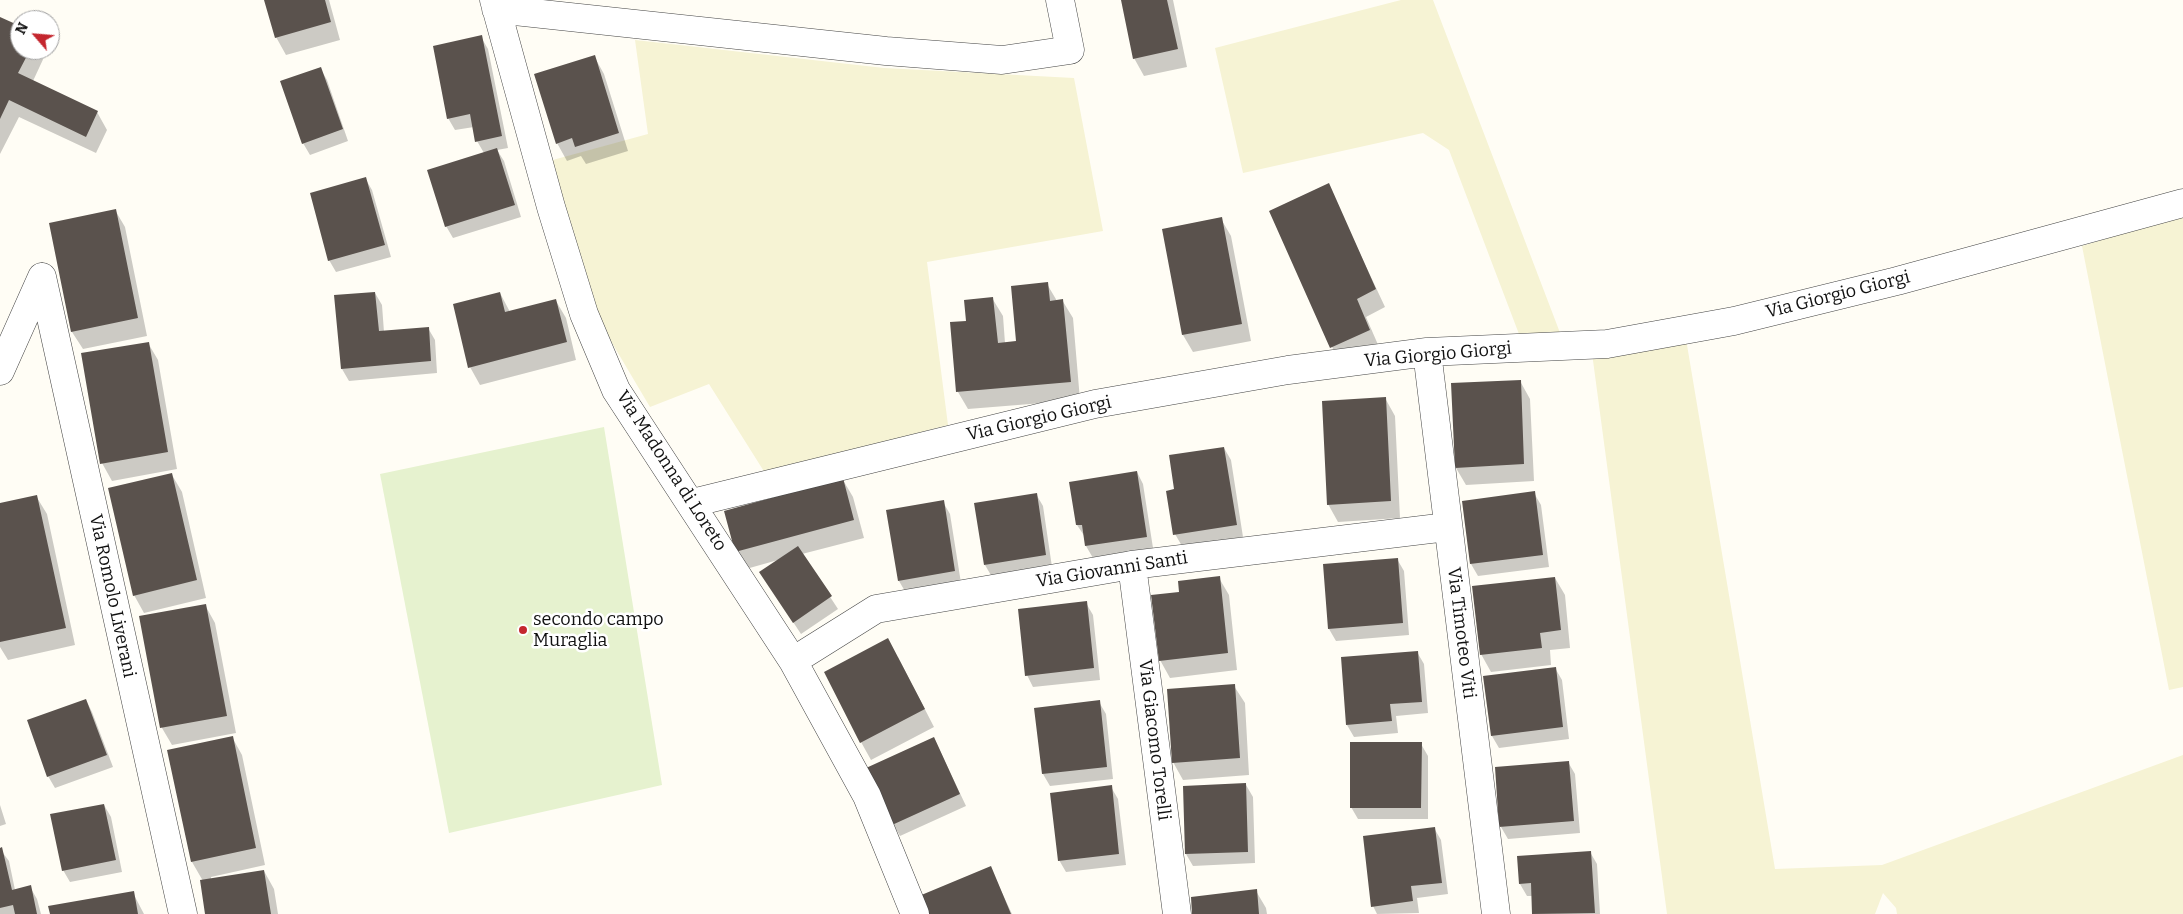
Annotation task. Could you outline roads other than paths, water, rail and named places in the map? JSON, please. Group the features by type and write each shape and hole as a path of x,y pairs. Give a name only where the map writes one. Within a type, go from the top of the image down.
{"street":[{"path":"495,4 617,22 886,51 1002,60 1070,50 1060,0"},
{"name":"Via Madonna di Loreto","path":"495,4 551,207 584,314 616,390 692,503 793,661 867,796 915,914"},
{"name":"Via Giorgio Giorgi","path":"692,503 1094,404 1288,370 1427,352 1607,344 1734,321 1897,281 2183,203"},
{"name":"Via Romolo Liverani","path":"0,371 42,277 183,914"},
{"name":"Via Timoteo Viti","path":"1427,352 1496,914"},
{"name":"Via Giovanni Santi","path":"793,661 876,609 1132,565 1447,527"},
{"name":"Via Giacomo Torelli","path":"1132,565 1177,914"}],"place":[{"name":"secondo campo Muraglia","path":"523,630"}]}
